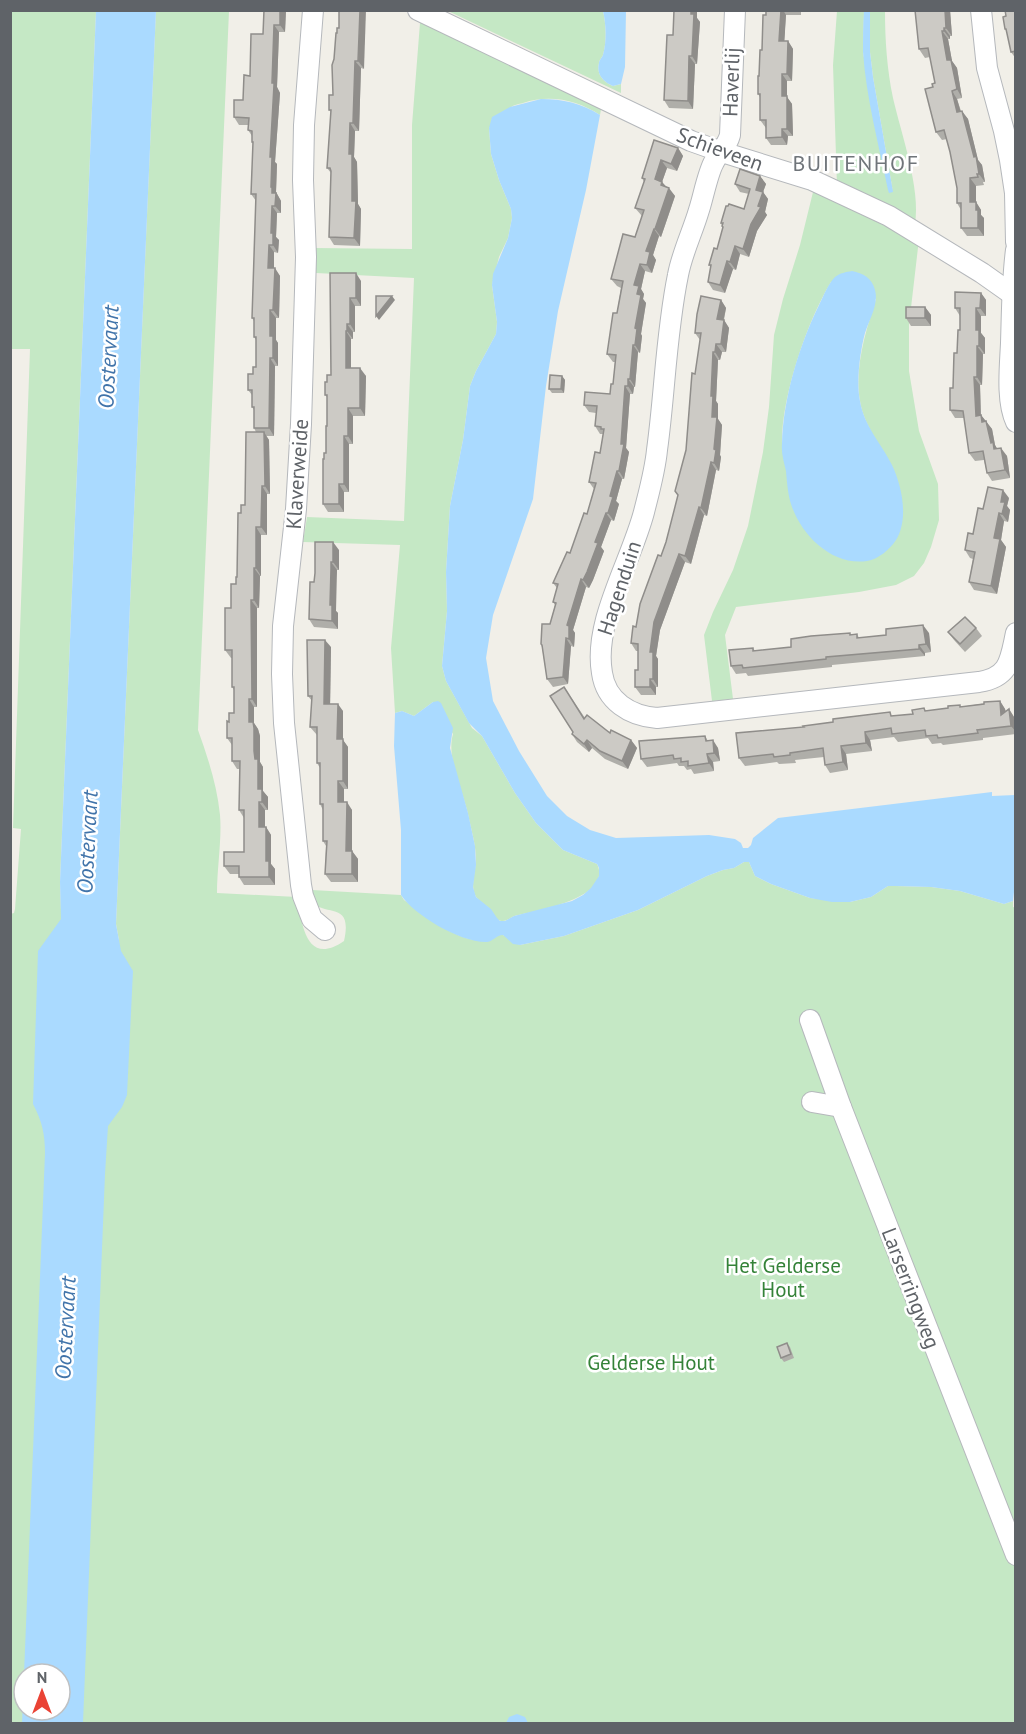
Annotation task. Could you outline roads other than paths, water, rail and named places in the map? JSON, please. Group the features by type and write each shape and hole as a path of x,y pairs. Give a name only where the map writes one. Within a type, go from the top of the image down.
{"street":[{"name":"Klaverweide","path":"314,10 304,125 303,180 306,257 301,424 296,509 283,626 282,675 284,723 301,885 312,919 325,930"},
{"name":"Schieveen","path":"418,10 691,141 812,180 889,216 982,273 1014,296"},
{"name":"Haverlij","path":"722,152 730,135 735,10"},
{"path":"981,10 987,68 1004,131 1015,193 1016,242"},
{"name":"Hagenduin","path":"722,152 713,163 678,272 669,323 657,452 643,514 604,627 600,659 603,681 609,693 631,712 657,718 979,682 996,678 1005,670 1016,633"},
{"path":"1016,250 1011,403 1012,415 1016,422"},
{"name":"Larserringweg","path":"810,1020 841,1107 1016,1555"},
{"path":"812,1102 841,1107"}],"water":[{"name":"Oostervaart","path":"96,11 156,11 116,924 121,951 133,971 127,1095 122,1107 108,1126 83,1723 22,1724 22,1722 72,1722 72,1662 24,1662 45,1153 42,1128 33,1104 38,951 61,919 60,882"},
{"path":"603,11 626,11 625,67 621,84 613,86 604,80 598,67 606,38"},
{"path":"864,11 870,11 870,52 893,192 889,193 867,86 863,52"},
{"path":"541,99 572,102 600,115 586,190 558,311 546,386 533,499 493,615 486,658 493,701 519,751 547,796 567,816 590,830 616,838 709,835 735,839 741,843 743,848 748,848 753,838 778,818 992,792 992,796 1015,795 1016,874 1013,901 1004,904 960,891 931,887 888,886 871,897 850,902 832,902 810,898 771,884 755,876 749,862 744,862 734,868 707,876 638,910 564,936 520,945 513,944 503,935 487,942 464,938 452,933 416,911 401,895 401,830 394,746 395,713 402,711 414,716 433,702 438,701 453,728 450,748 475,846 476,865 473,887 476,897 491,909 500,921 505,921 514,916 572,901 591,888 599,876 597,864 563,850 536,823 515,793 482,736 469,723 446,681 442,666 447,611 446,572 450,506 463,440 470,386 496,334 493,274 508,238 512,218 511,209 491,154 489,128 492,117 510,107"},
{"path":"852,271 869,279 876,295 860,358 858,385 860,401 869,426 896,473 903,502 902,522 896,540 884,553 867,561 842,559 831,554 812,539 804,529 791,503 782,451 785,409 793,373 805,338 830,283 835,277"},
{"path":"517,1714 525,1717 528,1723 506,1723 509,1717"}],"district":[{"name":"BUITENHOF","path":"856,163"}],"park label":[{"name":"Het Gelderse Hout","path":"783,1277"},
{"name":"Gelderse Hout","path":"651,1362"}]}
